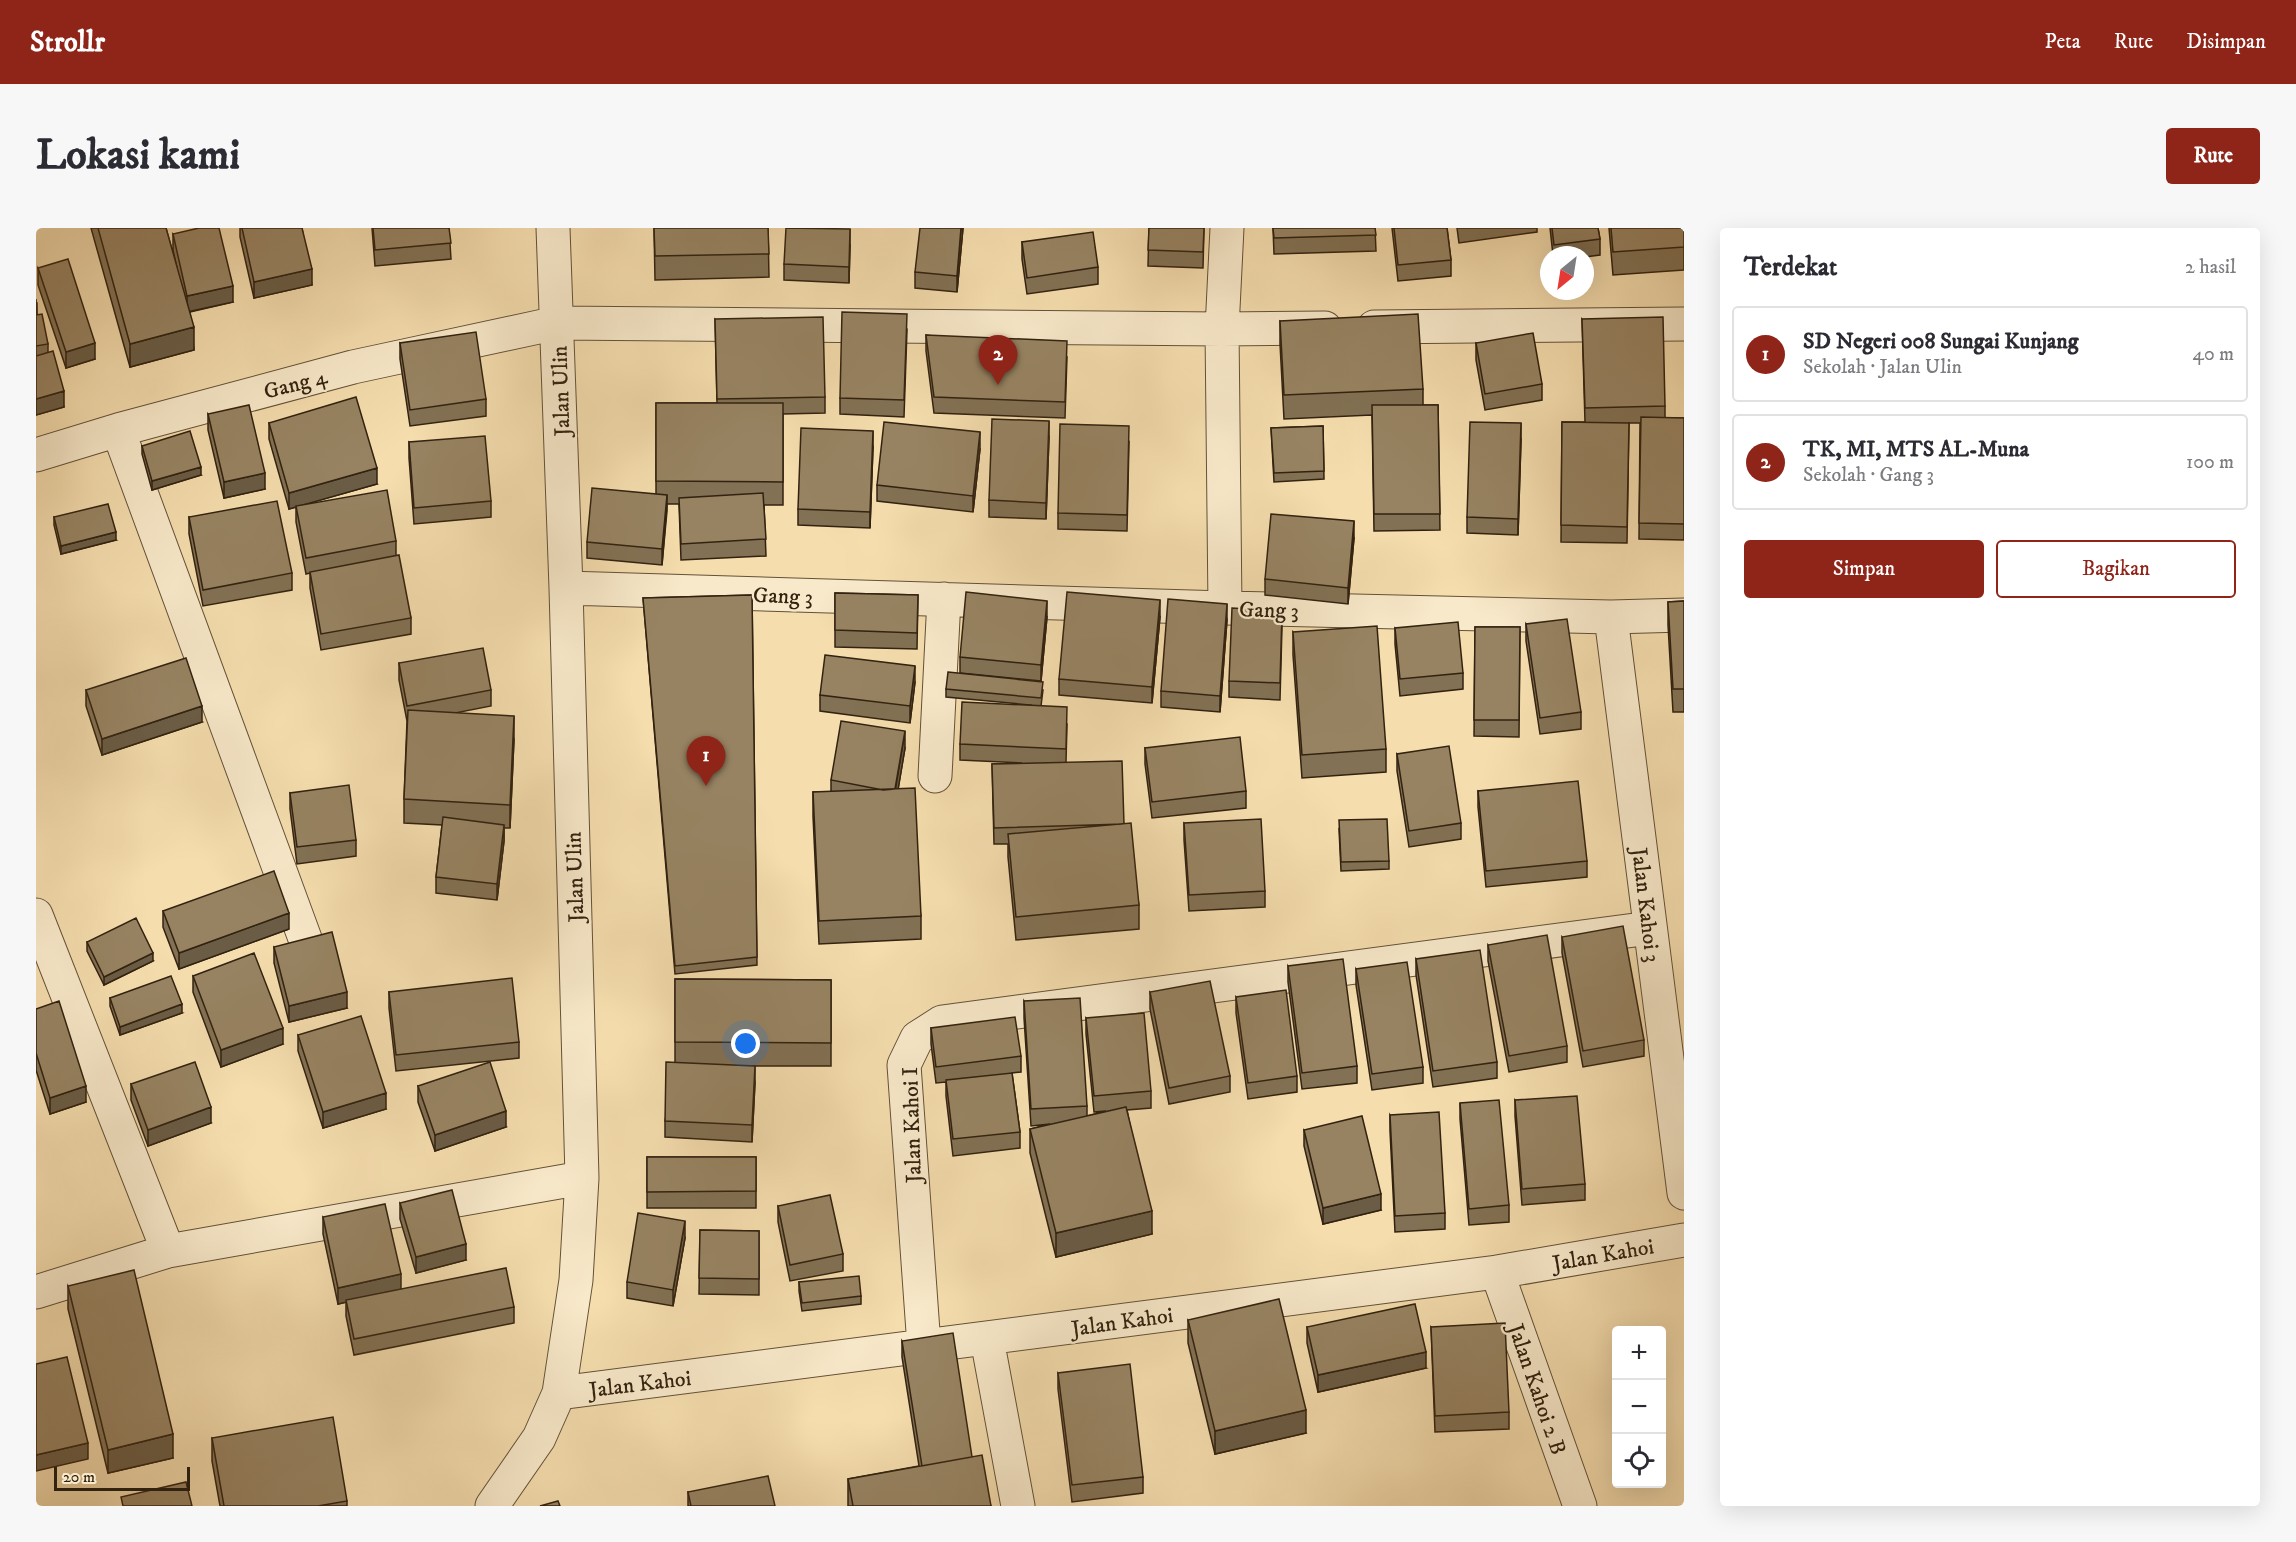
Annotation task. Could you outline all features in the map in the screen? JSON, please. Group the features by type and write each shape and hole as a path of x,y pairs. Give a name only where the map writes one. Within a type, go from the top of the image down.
{"street":[{"name":"Jalan Ulin","path":"492,1506 539,1438 559,1394 576,1280 582,1178 566,588 553,228"},
{"path":"1226,608 1222,329 1227,228"},
{"name":"Gang 4","path":"36,455 118,430 353,367 557,323 1222,329 1684,324"},
{"path":"118,430 307,944"},
{"name":"Gang 3","path":"566,588 1226,608 1611,617 1684,615"},
{"path":"935,776 944,599"},
{"name":"Jalan Kahoi 3","path":"1611,617 1684,1193"},
{"path":"36,915 168,1251"},
{"name":"Jalan Kahoi I","path":"924,1346 904,1065 918,1038 942,1022 1650,927"},
{"path":"36,1292 168,1251 582,1178"},
{"name":"Jalan Kahoi","path":"559,1394 1497,1272 1684,1240"},
{"name":"Jalan Kahoi 2 B","path":"1497,1272 1580,1506"},
{"path":"987,1339 1018,1506"}],"building":[{"path":"98,228 166,228 194,327 130,344"},
{"path":"199,228 219,228 233,286 187,296 173,234"},
{"path":"242,228 302,228 312,269 254,282"},
{"path":"373,228 449,228 451,243 375,250"},
{"path":"654,228 768,228 769,254 655,256"},
{"path":"786,228 850,229 849,267 784,264"},
{"path":"920,228 961,228 957,276 915,272"},
{"path":"1149,228 1204,228 1203,252 1148,250"},
{"path":"1273,228 1375,228 1376,235 1274,238"},
{"path":"1394,228 1447,228 1451,260 1398,265"},
{"path":"1552,228 1598,228 1600,239 1554,245"},
{"path":"1611,228 1684,228 1684,247 1613,252"},
{"path":"1093,232 1098,267 1027,278 1022,242"},
{"path":"68,259 95,343 66,352 38,268"},
{"path":"842,312 907,314 904,400 840,398"},
{"path":"42,314 48,344 36,346 36,315"},
{"path":"1418,314 1423,389 1284,395 1280,321"},
{"path":"823,317 825,397 717,399 715,319"},
{"path":"1663,317 1665,406 1585,408 1582,319"},
{"path":"476,332 486,399 410,410 400,343"},
{"path":"1533,333 1542,384 1485,394 1476,343"},
{"path":"926,335 1067,341 1065,402 934,397"},
{"path":"53,351 64,391 36,399 36,356"},
{"path":"356,397 377,468 289,493 269,423"},
{"path":"656,403 783,403 783,482 656,481"},
{"path":"249,405 265,473 224,482 208,414"},
{"path":"1372,405 1438,405 1440,514 1374,514"},
{"path":"1641,417 1684,418 1684,524 1639,523"},
{"path":"992,419 1049,421 1046,503 989,500"},
{"path":"884,422 980,432 973,496 877,485"},
{"path":"1470,422 1521,423 1518,519 1467,517"},
{"path":"1562,422 1629,423 1627,527 1561,525"},
{"path":"1060,424 1129,426 1127,515 1058,513"},
{"path":"1323,426 1324,471 1274,473 1271,428"},
{"path":"801,428 873,431 870,512 798,509"},
{"path":"190,431 201,467 152,481 142,446"},
{"path":"485,436 491,501 414,508 409,442"},
{"path":"592,488 667,495 662,549 587,542"},
{"path":"387,490 396,541 306,558 296,506"},
{"path":"763,493 766,539 681,544 679,498"},
{"path":"277,501 292,573 203,590 189,517"},
{"path":"108,504 116,532 61,546 54,517"},
{"path":"1271,514 1354,521 1348,588 1265,579"},
{"path":"399,555 411,618 321,634 310,572"},
{"path":"966,592 1047,601 1041,665 960,657"},
{"path":"1067,592 1160,600 1152,687 1059,679"},
{"path":"835,593 918,595 917,633 835,630"},
{"path":"752,595 757,957 675,966 643,598"},
{"path":"1168,599 1227,604 1220,696 1161,691"},
{"path":"1684,601 1684,689 1673,689 1668,602"},
{"path":"1232,608 1282,611 1280,683 1229,681"},
{"path":"1567,619 1581,712 1540,718 1526,624"},
{"path":"1458,622 1463,673 1400,679 1395,628"},
{"path":"1377,626 1386,749 1302,755 1293,632"},
{"path":"1475,627 1520,627 1519,720 1474,720"},
{"path":"483,648 491,690 407,706 399,663"},
{"path":"825,655 915,666 910,706 820,695"},
{"path":"186,658 202,706 102,739 86,690"},
{"path":"948,672 1043,682 1041,698 946,689"},
{"path":"962,702 1067,707 1066,749 960,744"},
{"path":"408,710 514,716 510,805 404,799"},
{"path":"841,721 905,731 895,789 883,790 831,780"},
{"path":"1240,737 1246,791 1152,802 1145,748"},
{"path":"1449,746 1461,823 1409,831 1397,754"},
{"path":"1122,761 1124,824 994,828 992,764"},
{"path":"1578,781 1587,861 1486,871 1478,791"},
{"path":"349,785 356,840 297,847 290,793"},
{"path":"915,788 921,916 819,921 813,792"},
{"path":"443,817 504,825 497,884 436,877"},
{"path":"1261,819 1265,891 1189,895 1184,823"},
{"path":"1387,819 1389,861 1341,862 1339,820"},
{"path":"1131,823 1139,905 1016,917 1008,834"},
{"path":"274,871 289,913 179,953 163,911"},
{"path":"136,918 153,953 104,977 87,942"},
{"path":"1623,926 1644,1040 1583,1051 1562,937"},
{"path":"332,932 347,992 289,1006 274,947"},
{"path":"1547,935 1567,1046 1509,1056 1488,945"},
{"path":"1480,950 1497,1062 1433,1071 1416,959"},
{"path":"254,953 283,1028 221,1050 193,976"},
{"path":"1343,959 1357,1066 1302,1073 1288,966"},
{"path":"1407,962 1423,1067 1372,1074 1356,969"},
{"path":"171,976 182,1004 120,1027 110,998"},
{"path":"512,978 519,1042 396,1055 389,992"},
{"path":"675,979 831,980 831,1043 675,1042"},
{"path":"1210,981 1230,1076 1169,1088 1150,992"},
{"path":"1286,990 1297,1076 1248,1083 1236,997"},
{"path":"1080,998 1087,1106 1031,1109 1024,1001"},
{"path":"59,1001 86,1086 50,1098 36,1053 36,1009"},
{"path":"1144,1013 1151,1091 1094,1096 1086,1018"},
{"path":"361,1016 386,1093 323,1112 298,1035"},
{"path":"1015,1017 1021,1056 936,1067 931,1028"},
{"path":"195,1062 211,1107 148,1130 131,1084"},
{"path":"490,1062 506,1111 435,1135 418,1086"},
{"path":"666,1062 755,1066 752,1125 665,1121"},
{"path":"1012,1073 1020,1132 953,1139 946,1080"},
{"path":"1577,1096 1585,1184 1522,1189 1515,1100"},
{"path":"1499,1100 1509,1205 1469,1209 1460,1103"},
{"path":"1126,1107 1152,1211 1056,1233 1030,1129"},
{"path":"1439,1112 1445,1213 1395,1216 1390,1115"},
{"path":"1362,1116 1381,1194 1323,1208 1304,1130"},
{"path":"647,1157 756,1157 756,1191 647,1192"},
{"path":"452,1190 466,1244 416,1257 400,1203"},
{"path":"830,1195 843,1254 790,1265 778,1206"},
{"path":"385,1204 401,1274 338,1288 323,1217"},
{"path":"638,1213 685,1221 673,1290 627,1282"},
{"path":"700,1230 759,1231 759,1279 699,1278"},
{"path":"506,1268 514,1307 354,1339 346,1300"},
{"path":"134,1270 173,1434 108,1450 68,1286"},
{"path":"859,1276 861,1296 802,1303 799,1282"},
{"path":"1279,1299 1306,1410 1215,1431 1188,1320"},
{"path":"1415,1304 1426,1352 1318,1375 1307,1327"},
{"path":"1505,1323 1509,1412 1435,1416 1431,1327"},
{"path":"953,1333 972,1457 922,1466 902,1341"},
{"path":"67,1357 88,1443 36,1455 36,1364"},
{"path":"1130,1364 1143,1477 1072,1485 1058,1373"},
{"path":"333,1417 347,1501 318,1506 224,1506 212,1438"},
{"path":"982,1455 991,1506 853,1506 848,1479"},
{"path":"768,1476 775,1506 691,1506 688,1492"},
{"path":"186,1482 192,1506 123,1506 121,1497"},
{"path":"558,1501 560,1506 540,1506"}],"place":[{"name":"TK, MI, MTS AL-Muna","path":"998,385"},
{"name":"SD Negeri 008 Sungai Kunjang","path":"706,786"}]}
